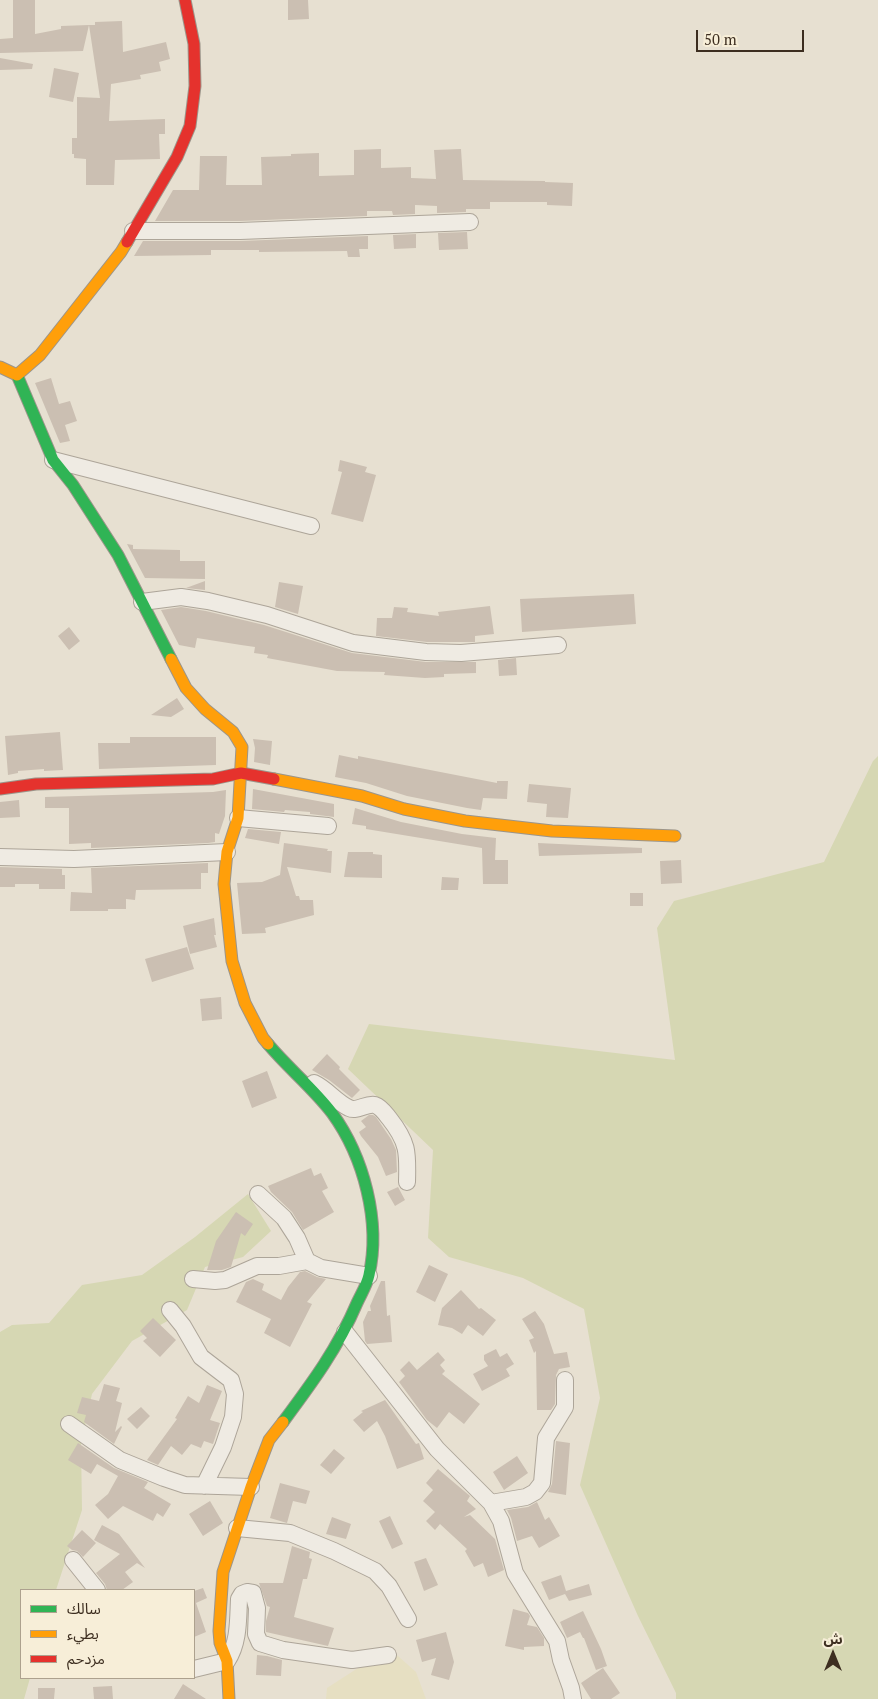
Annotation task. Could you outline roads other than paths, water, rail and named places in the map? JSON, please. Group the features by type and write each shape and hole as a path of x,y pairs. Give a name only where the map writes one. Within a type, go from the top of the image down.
{"street":[{"path":"17,375 40,355 120,252 177,157 190,126 196,86 194,44 185,0"},
{"path":"133,231 240,231 470,222"},
{"path":"0,367 17,375 53,460 73,485 118,555 186,688 205,709 233,732 242,747 238,818 227,852 224,884 232,961 245,1003 263,1038 280,1059 305,1082 332,1113 346,1136 365,1180 374,1228 369,1276 345,1332 312,1384 269,1440 250,1487 237,1528 224,1572 219,1631 222,1652 227,1661 230,1699"},
{"path":"53,460 311,526"},
{"path":"142,602 181,598 208,601 267,615 353,642 426,652 461,653 558,645"},
{"path":"0,789 36,784 214,779 241,773 362,796 404,809 465,821 552,832 675,836"},
{"path":"238,818 328,826"},
{"path":"0,857 74,859 227,852"},
{"path":"305,1082 311,1081 318,1085 347,1107 353,1109 375,1105 384,1111 402,1135 408,1156 407,1182"},
{"path":"258,1194 284,1218 307,1261"},
{"path":"193,1279 225,1280 257,1266 279,1266 307,1261 321,1268 369,1276"},
{"path":"170,1310 183,1326 202,1357 231,1380 235,1394 233,1417 224,1447 204,1486"},
{"path":"345,1332 437,1449 492,1503 501,1521 515,1573 557,1641 561,1660 574,1699"},
{"path":"492,1503 526,1497 534,1492 542,1482 546,1438 565,1407 564,1380"},
{"path":"68,1424 120,1460 164,1478 185,1485 250,1487"},
{"path":"237,1528 290,1533 334,1551 375,1571 389,1586 408,1619"},
{"path":"73,1560 96,1589"},
{"path":"195,1669 227,1661 233,1653 239,1599 242,1594 247,1592 253,1593 255,1600 257,1608 256,1634 260,1643 283,1650 352,1660 388,1656"}]}
